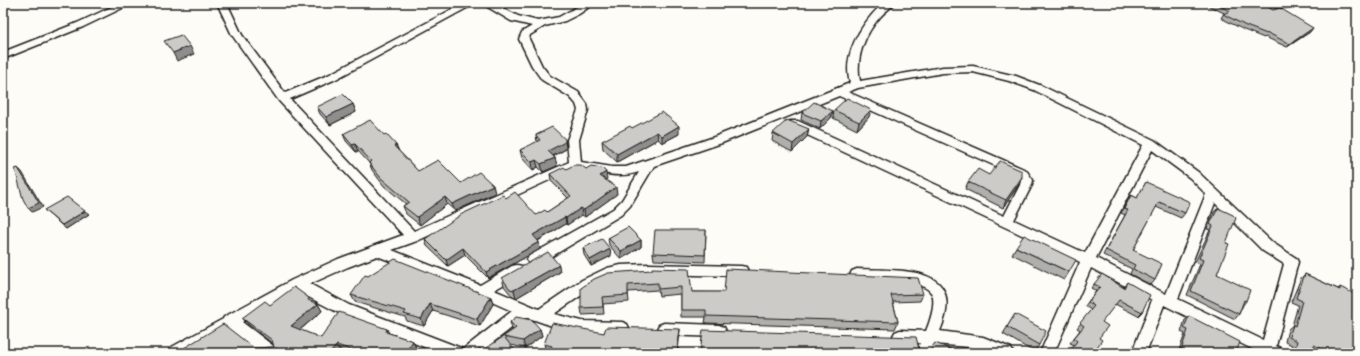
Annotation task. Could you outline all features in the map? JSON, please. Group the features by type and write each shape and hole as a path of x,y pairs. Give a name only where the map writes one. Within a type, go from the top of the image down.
{"street":[{"path":"3,56 128,3"},
{"path":"222,3 237,35 252,58 283,98 412,237"},
{"path":"283,98 332,77 471,3"},
{"path":"486,3 504,15 542,24 555,23 566,19 590,3"},
{"path":"871,3 886,6"},
{"path":"1270,3 1286,5 1292,3"},
{"path":"856,85 853,67 856,53 869,25 886,6"},
{"path":"542,24 525,34 524,39 542,74 554,84 577,97 582,105 583,110 573,140 575,165"},
{"path":"175,353 229,321 297,284 343,263 412,237 558,170 575,165 595,167 616,172 627,171 718,140 777,116 856,85 949,70 964,69 987,72 1012,78 1038,88 1150,143 1173,158 1213,192 1268,247 1291,262 1270,352 1088,260 777,116"},
{"path":"839,92 1022,173 1027,180 1026,185 1006,222"},
{"path":"1047,353 1088,260 1150,143"},
{"path":"481,291 617,212 626,203 649,164"},
{"path":"1139,353 1165,300 1213,192"},
{"path":"377,250 540,316 582,327 633,328"},
{"path":"540,316 607,273 621,270 649,268 757,271"},
{"path":"841,275 918,278 935,287 938,292 939,300 936,320 922,353"},
{"path":"297,284 344,309 456,353"},
{"path":"468,353 524,310"},
{"path":"229,321 271,353"},
{"path":"649,329 729,331"},
{"path":"889,336 929,337 990,345 1006,353"}],"building":[{"path":"1214,3 1261,3 1273,10 1280,8 1313,28 1290,44 1268,33 1267,34 1246,26 1223,14 1230,11"},
{"path":"181,35 190,46 173,53 164,41"},
{"path":"343,94 353,104 326,117 317,107"},
{"path":"847,98 871,110 859,122 834,110"},
{"path":"814,102 833,111 821,121 802,113"},
{"path":"662,112 679,126 662,136 657,132 617,154 602,141 630,126 632,128"},
{"path":"370,120 384,135 386,134 396,145 394,146 418,171 438,160 461,183 479,172 493,185 452,204 445,197 417,217 403,206 409,202 381,178 369,163 371,161 355,144 352,145 343,134"},
{"path":"787,120 809,129 793,144 773,133"},
{"path":"552,127 565,139 565,142 548,151 555,158 541,164 536,160 532,162 520,150 540,140 536,135"},
{"path":"1000,161 1022,171 1022,177 1006,200 968,182 978,169 989,175"},
{"path":"574,165 581,165 586,169 591,166 602,168 606,172 600,176 616,187 584,210 581,208 566,218 565,217 533,235 539,242 486,272 463,248 446,260 425,239 462,214 503,195 506,198 515,192 536,215 545,210 547,212 571,196 550,174 564,167 566,169"},
{"path":"18,168 39,203 28,208 23,199 15,169"},
{"path":"1146,182 1190,202 1185,213 1159,202 1133,250 1162,264 1155,280 1133,269 1135,265 1106,250 1128,210 1124,209 1131,195 1137,198"},
{"path":"67,197 85,211 62,225 44,210"},
{"path":"1218,208 1236,218 1226,243 1229,244 1217,274 1250,290 1246,301 1244,300 1239,314 1191,291 1203,260 1199,258 1213,226 1210,224"},
{"path":"628,227 641,240 621,251 608,238"},
{"path":"655,230 706,230 705,255 653,253"},
{"path":"1024,235 1076,260 1069,272 1016,247"},
{"path":"602,239 610,249 590,260 583,248"},
{"path":"548,252 559,265 514,290 510,289 502,278"},
{"path":"395,259 491,297 477,319 430,304 421,319 404,314 406,311 351,295 365,275 368,276"},
{"path":"652,268 689,269 692,292 724,292 726,269 918,278 923,294 891,295 898,322 706,316 706,310 681,310 681,287 658,289 658,283 628,285 628,295 602,297 603,307 581,308 581,288 594,279 608,273 652,270"},
{"path":"1102,274 1124,288 1127,282 1150,295 1142,312 1119,300 1102,322 1108,326 1099,338 1102,340 1093,353 1068,353 1077,341 1074,338 1084,326 1080,323 1094,306 1088,302 1100,287 1094,284"},
{"path":"1305,274 1340,290 1340,287 1357,295 1357,315 1353,332 1357,334 1357,338 1355,347 1353,346 1351,353 1331,353 1314,345 1312,353 1294,353 1297,341 1289,337 1293,325 1295,326 1302,301 1296,298"},
{"path":"294,287 309,298 308,300 318,304 291,326 321,338 339,312 387,329 386,332 413,341 405,353 360,353 337,345 330,353 287,353 275,348 270,353 176,353 223,324 254,348 274,347 272,340 242,318 265,301 270,305"},
{"path":"1015,314 1046,331 1039,345 1007,327"},
{"path":"1189,316 1240,342 1236,353 1180,353 1188,330 1184,328"},
{"path":"516,317 532,320 540,329 523,341 504,337 517,353 472,353 480,348 482,351 516,328 510,322"},
{"path":"552,323 604,333 606,327 680,329 677,353 550,353 552,346 544,344"},
{"path":"703,330 916,337 920,353 700,353"},
{"path":"935,343 961,353 931,353 932,347"}]}
